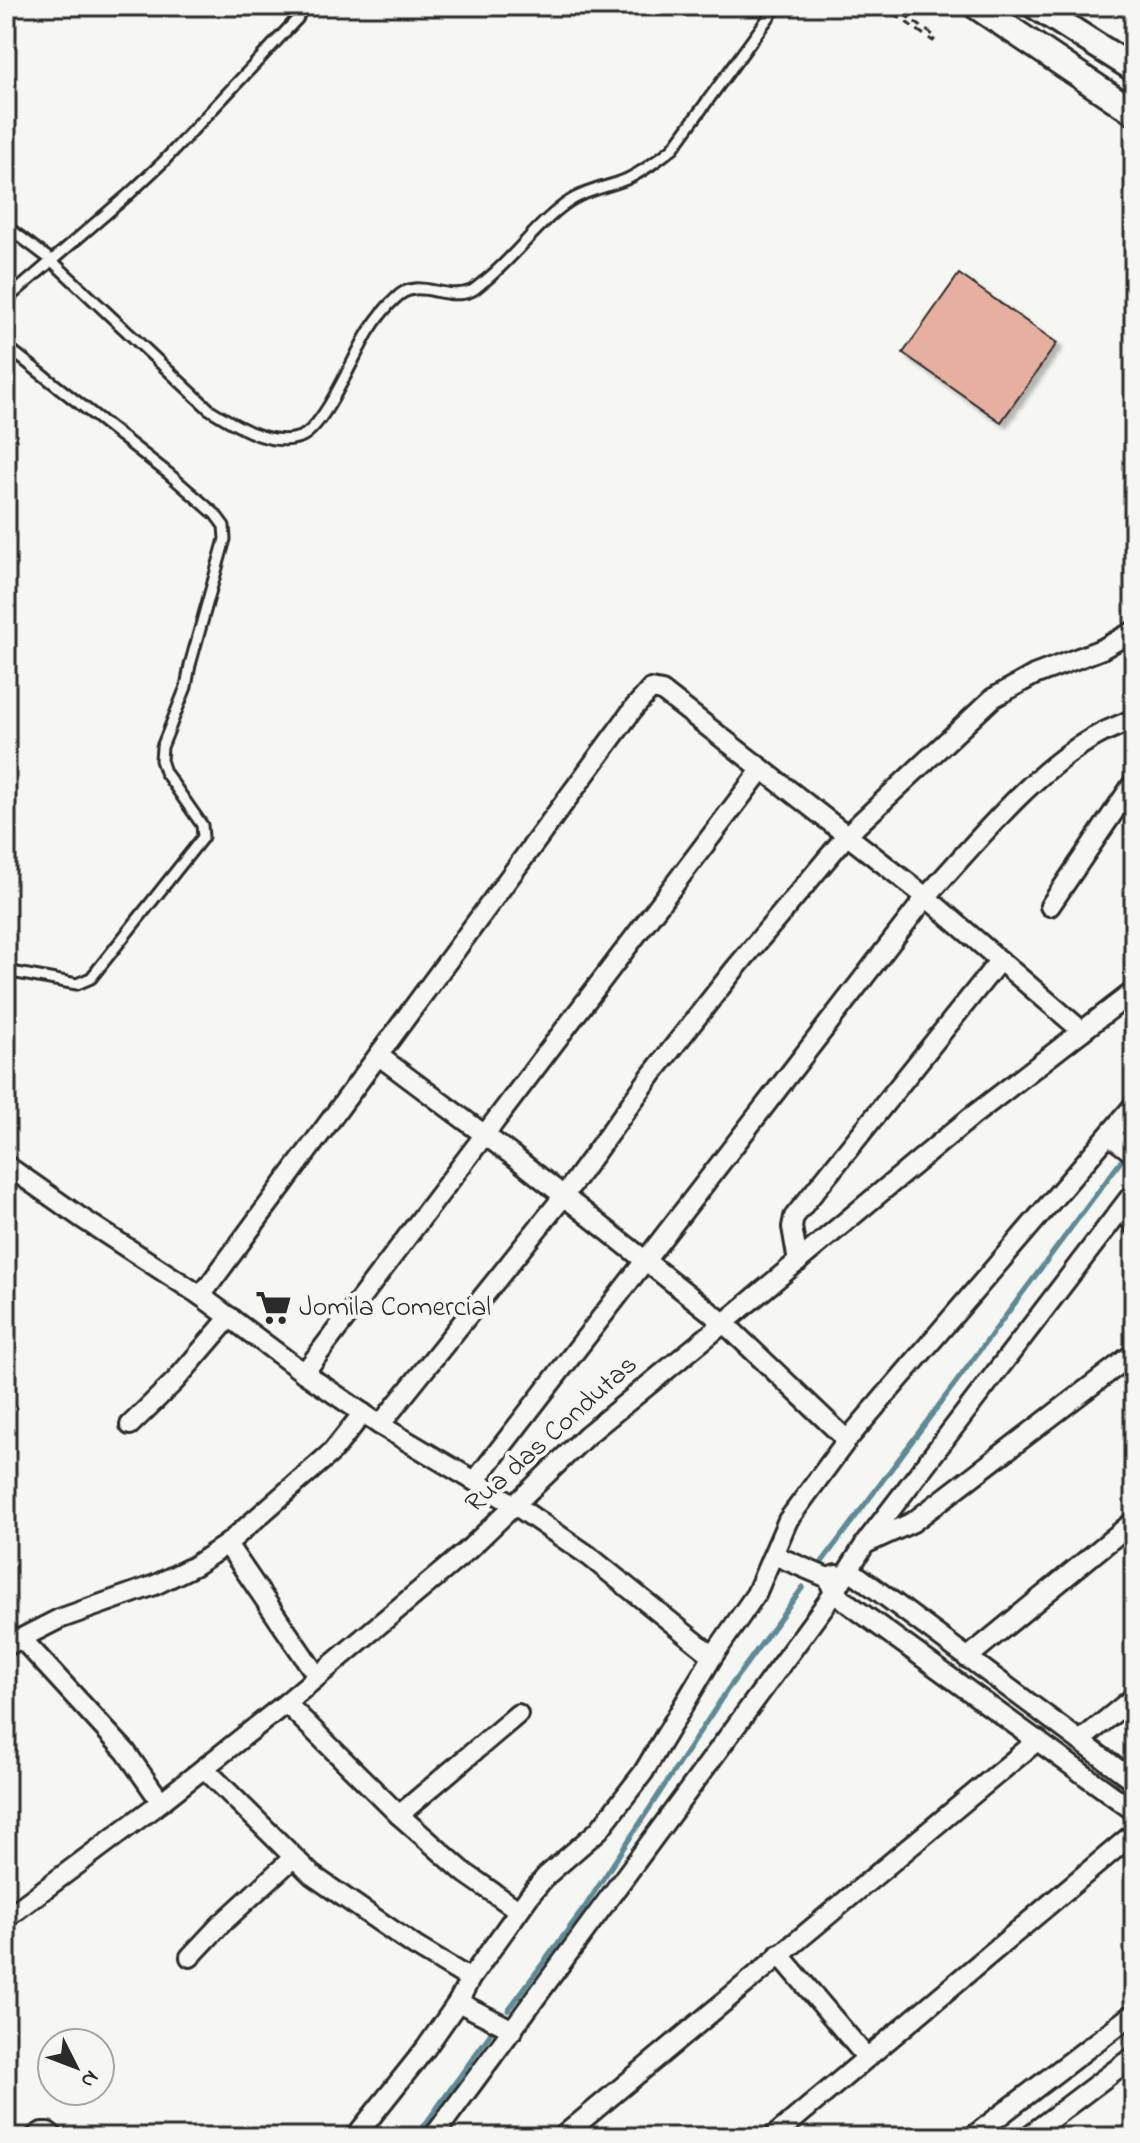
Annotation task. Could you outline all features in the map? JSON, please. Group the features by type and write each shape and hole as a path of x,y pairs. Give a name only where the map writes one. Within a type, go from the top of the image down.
{"main road":[{"path":"976,6 1134,112"},
{"path":"1035,6 1134,69"}],"street":[{"path":"380,1425 563,1197 671,1050 847,835 993,698 1034,675 1102,649 1134,631"},
{"path":"201,1296 651,689 662,691 799,801 926,897 1082,1031"},
{"path":"475,1481 926,897 988,830 1059,762 1098,735 1134,719"},
{"path":"304,1373 762,769"},
{"path":"1050,906 1134,782"},
{"path":"798,1262 792,1227 794,1217 1000,960"},
{"name":"Rua das Condutas","path":"6,1918 286,1703 469,1549 587,1435 971,1117 1134,991"},
{"path":"379,1056 485,1135 724,1323 847,1440"},
{"path":"355,2137 426,2048 518,1910 546,1876 599,1830 643,1773 713,1656 756,1594 788,1520 847,1440 1134,1105"},
{"path":"1110,1136 1134,1154"},
{"path":"6,1165 201,1296 380,1425 515,1505 589,1556 713,1656"},
{"path":"433,2137 505,2026 831,1586 850,1570 865,1544 1134,1192"},
{"path":"1122,1209 1134,1225"},
{"path":"130,1425 175,1381 230,1317"},
{"path":"865,1544 913,1522 1134,1353"},
{"path":"161,1802 126,1752 14,1642 59,1619 155,1585 194,1566 227,1544 332,1452 363,1413"},
{"path":"967,1658 1134,1521"},
{"path":"227,1544 317,1676"},
{"path":"774,1555 807,1569 831,1586 1134,1811"},
{"path":"850,1570 1134,1781"},
{"path":"1080,1741 1134,1697"},
{"path":"286,1703 399,1815 465,1873 518,1910"},
{"path":"399,1815 518,1714"},
{"path":"562,2137 1038,1740"},
{"path":"204,1768 293,1858 415,1946 470,1979"},
{"path":"773,2137 1134,1833"},
{"path":"190,1957 293,1858"},
{"path":"779,1954 867,2058"},
{"path":"458,2002 505,2026"},
{"path":"972,2137 1134,2013"},
{"path":"1027,2137 1134,2056"},
{"path":"35,2137 42,2132 54,2137"}],"lane":[{"path":"6,300 162,163 298,18 301,6"},
{"path":"6,226 51,260 209,409 234,425 269,438 301,437 313,429 370,330 396,298 405,290 419,288 446,295 471,291 503,266 575,198 627,179 652,165 673,148 777,6"},
{"path":"6,346 215,514 224,526 225,539 186,687 162,747 161,760 165,772 202,825 203,837 91,978 77,984 6,971"}],"path":[{"path":"883,6 933,41 936,37 892,6"}],"building":[{"path":"959,274 1057,343 1001,422 903,353"}],"waterway":[{"path":"819,1566 1124,1157"},
{"path":"508,2010 584,1908 728,1689 803,1587"},
{"path":"416,2137 493,2030"}],"place":[{"name":"Jomila Comercial","path":"273,1308"}]}
